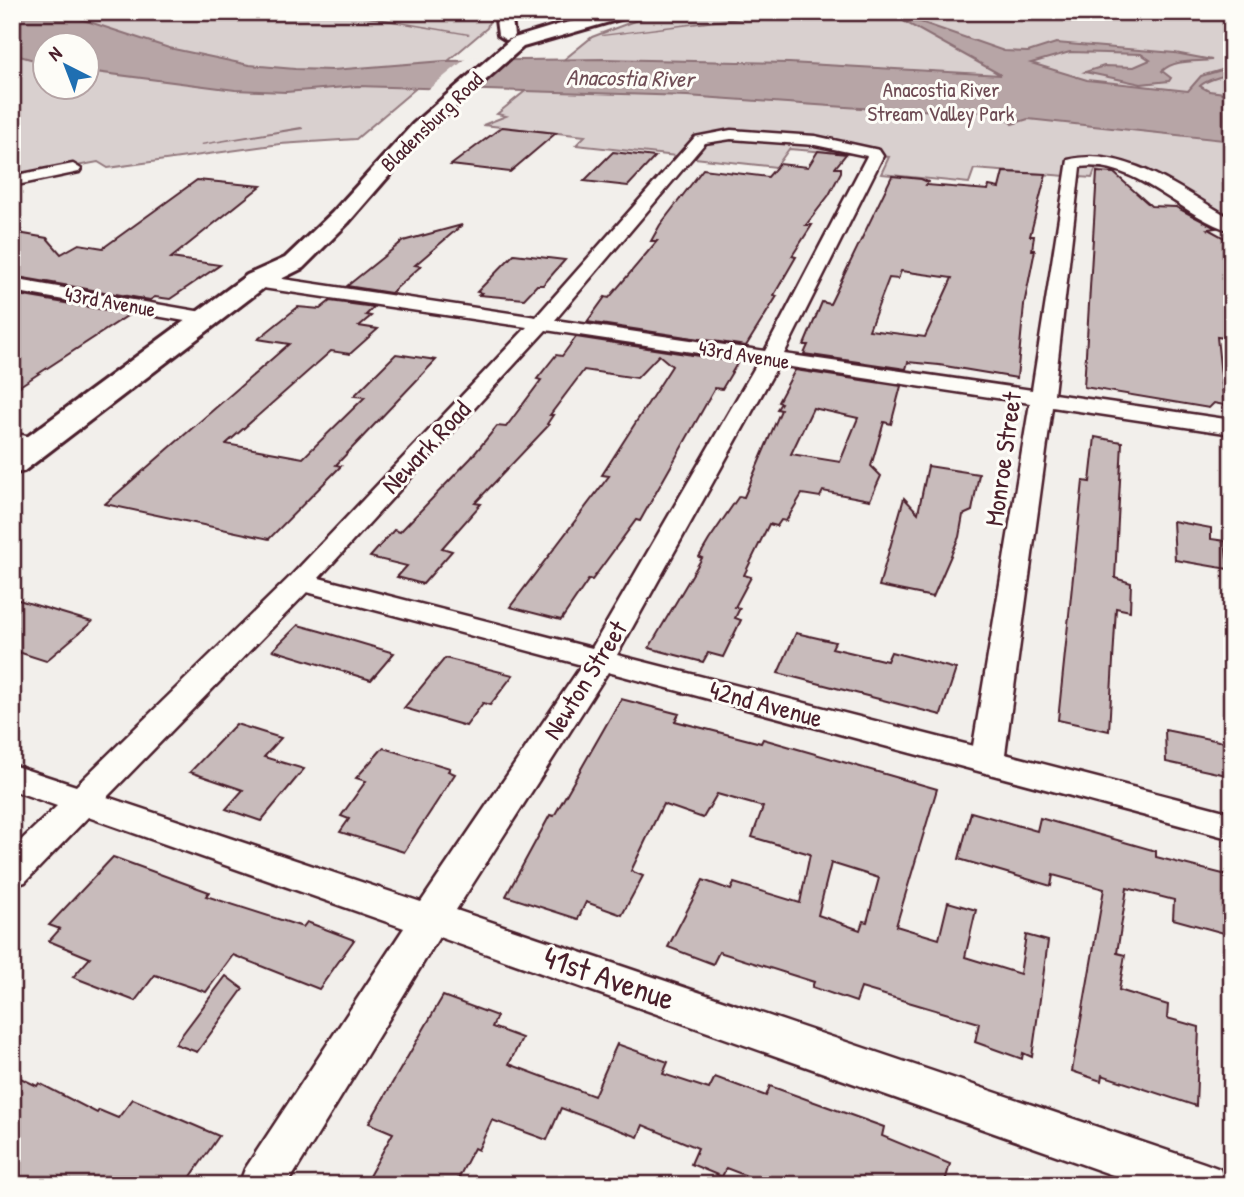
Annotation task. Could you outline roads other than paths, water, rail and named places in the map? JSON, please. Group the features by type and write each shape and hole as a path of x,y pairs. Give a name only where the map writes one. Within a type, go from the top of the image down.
{"main road":[{"path":"503,12 506,44 576,12"},
{"name":"Bladensburg Road","path":"506,44 636,12"},
{"name":"Bladensburg Road","path":"340,186 506,44 521,15"},
{"name":"Bladensburg Road","path":"21,450 208,319 256,281 294,262 352,205 446,96"},
{"name":"Bladensburg Road","path":"256,281 261,261 281,243"}],"street":[{"name":"Newark Road","path":"12,872 81,800 301,583 541,324 705,136 735,133 854,146 870,150 875,156"},
{"name":"Newton Street","path":"261,1185 430,919 599,661 771,359 875,156"},
{"name":"Monroe Street","path":"987,763 1042,399 1073,163 1096,161 1128,170 1232,226"},
{"path":"12,181 73,169"},
{"name":"43rd Avenue","path":"256,281 1232,427"},
{"name":"43rd Avenue","path":"12,285 208,319"},
{"name":"42nd Avenue","path":"301,583 1232,827"},
{"name":"41st Avenue","path":"12,777 119,816 458,926 1205,1185"}],"water":[{"name":"Anacostia River","path":"12,12 59,12 169,48 249,65 295,69 333,70 444,61 604,59 789,63 1001,75 905,22 915,20 1004,51 1028,52 1056,43 1175,53 1212,60 1173,64 1162,71 1171,78 1169,81 1141,84 1085,72 1104,66 1134,67 1150,60 1141,54 1070,52 1031,63 1087,80 1188,91 1201,76 1232,67 1232,72 1200,86 1209,91 1232,94 1232,141 1028,119 1012,124 1006,116 989,112 875,109 687,96 357,86 286,92 235,90 102,73 102,32 32,32 32,59 12,54"}],"waterway":[{"path":"335,12 468,34"},
{"path":"603,35 793,12"},
{"path":"1206,12 1232,16"},
{"path":"202,144 301,128"}],"park label":[{"name":"Anacostia River Stream Valley Park","path":"941,102"}]}
